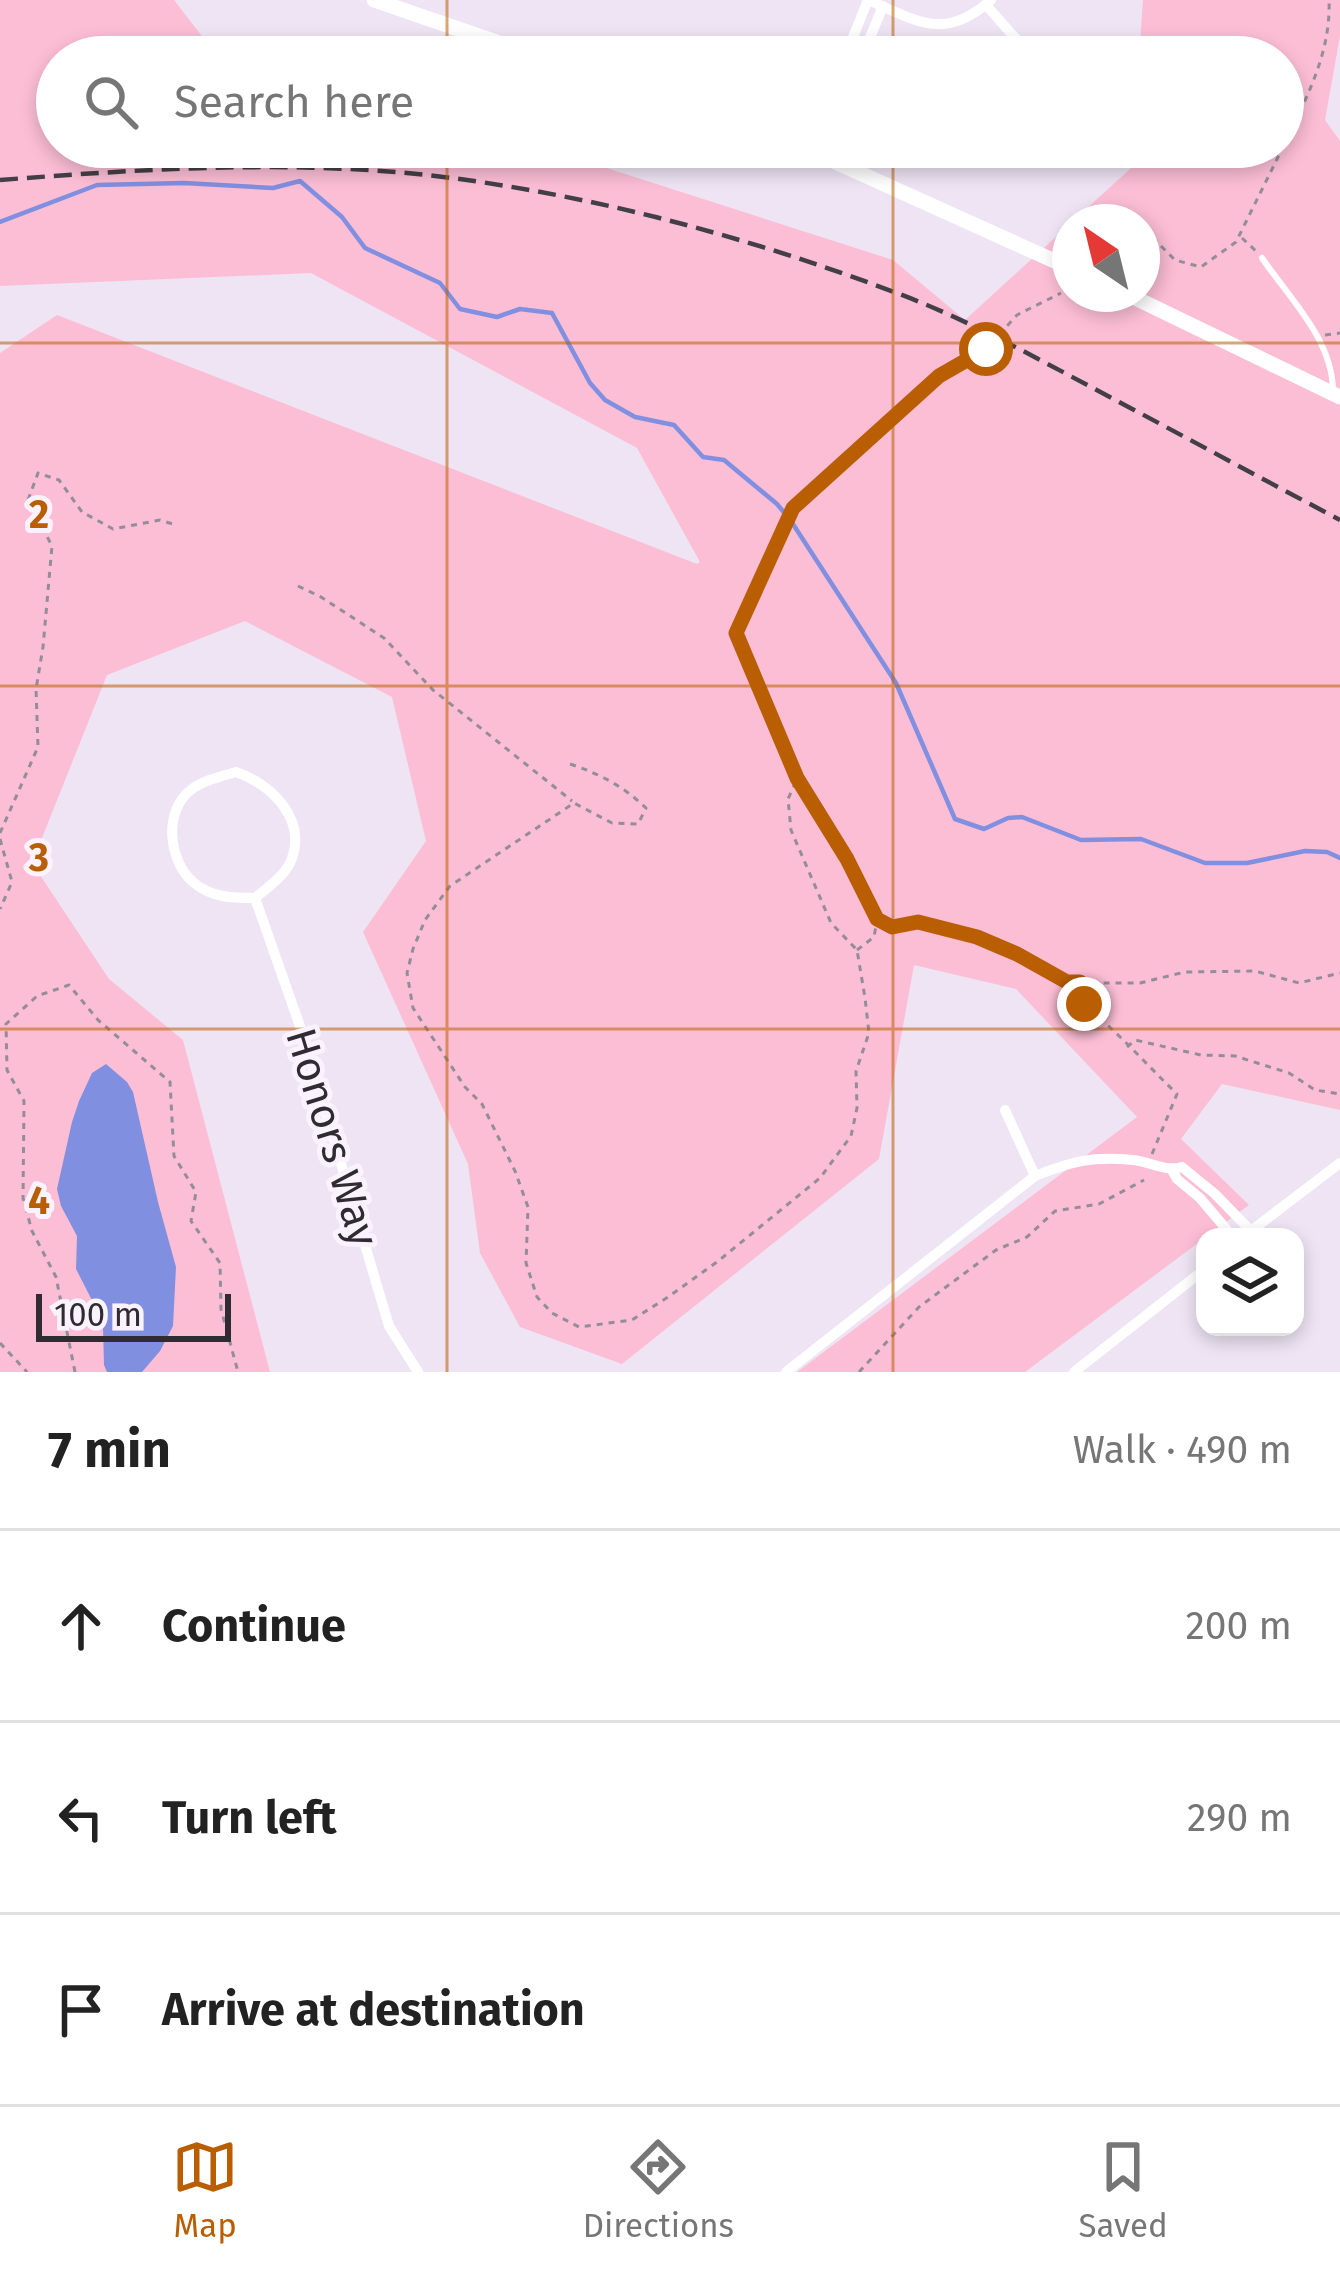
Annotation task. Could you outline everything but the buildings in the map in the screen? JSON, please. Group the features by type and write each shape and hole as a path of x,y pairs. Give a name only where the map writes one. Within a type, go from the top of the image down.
{"main road":[{"path":"374,0 479,36"},
{"path":"854,168 1052,260"},
{"path":"1160,310 1337,395"}],"street":[{"path":"853,36 868,0 946,26 964,21 989,2 1016,36"},
{"path":"871,36 883,7"},
{"path":"236,772 258,780 276,796 290,816 292,829 289,865 255,898 222,898 194,883 177,862 172,835 175,812 189,790 236,772"},
{"name":"Honors Way","path":"255,898 302,1032 389,1326 418,1372"},
{"path":"1005,1110 1035,1176"},
{"path":"786,1372 1035,1176 1079,1159 1142,1161 1172,1170 1182,1167 1242,1228"},
{"path":"1255,1228 1340,1163"},
{"path":"1172,1170 1225,1228"},
{"path":"1074,1372 1196,1277"}],"lane":[{"path":"1262,258 1318,337 1333,367 1337,395"}],"path":[{"path":"1304,102 1320,68 1330,23 1329,0"},
{"path":"1160,245 1175,260 1201,267 1236,242 1273,168"},
{"path":"1239,236 1262,258"},
{"path":"1052,298 1017,315 986,349 939,376 793,508 736,633 797,778 877,919 892,927 918,922 977,937 1067,982 1139,982 1185,972 1255,971 1299,982 1340,973"},
{"path":"1318,337 1340,333"},
{"path":"0,909 12,882 0,836 38,747 36,689 52,546 28,500 38,473 59,480 82,512 113,529 160,520 176,525"},
{"path":"298,586 384,638 433,690 574,802 612,823 638,824 646,808 625,788 569,764"},
{"path":"574,802 451,886 425,920 407,973 413,1008 465,1087 482,1104 515,1171 528,1207 526,1263 536,1297 552,1313 579,1327 632,1320 717,1262 820,1178 851,1136 857,1108 856,1072 869,1033 857,950 831,923 791,830 788,799 797,778"},
{"path":"857,950 874,937 877,919"},
{"path":"1080,982 1084,1004 1177,1094 1151,1156"},
{"path":"75,1372 56,1276 32,1231 22,1198 24,1101 7,1070 6,1024 37,996 69,985 98,1020 170,1082 174,1156 196,1192 191,1221 220,1264 220,1309 238,1372"},
{"path":"1127,1047 1135,1040 1201,1055 1235,1056 1289,1073 1315,1090 1340,1094"},
{"path":"859,1372 920,1307 995,1250 1027,1237 1055,1211 1099,1204 1144,1180"},
{"path":"0,1343 27,1372"}],"shaded area":[{"path":"0,0 174,0 202,36 36,36 36,168 606,168 893,260 965,320 1052,240 1052,312 1160,312 1160,204 1092,204 1131,168 1304,168 1304,36 1140,36 1143,0 1340,0 1340,36 1325,120 1340,141 1340,1110 1222,1084 1181,1139 1249,1205 1218,1228 1196,1228 1196,1245 1025,1372 797,1372 1137,1117 1016,989 914,965 879,1159 622,1364 520,1327 480,1253 468,1164 363,932 426,841 392,697 245,621 107,675 32,863 109,979 183,1040 270,1372 0,1372 0,353 57,315 700,562 637,448 311,273 0,286"}],"water":[{"path":"106,1064 133,1092 176,1267 173,1326 142,1372 107,1372 103,1328 76,1269 77,1236 57,1189 79,1101 92,1073"}],"waterway":[{"path":"0,222 97,185 273,188 300,181 342,217 365,248 440,283 460,309 497,317 520,309 552,313 590,383 605,400 635,417 674,425 703,457 724,460 777,504 896,683 955,819 984,829 1022,817 1081,840 1141,839 1205,863 1247,863 1305,851 1340,858"}],"railway":[{"path":"0,180 214,168 374,170 487,183 664,219 838,272 944,313 1340,520"}],"route":[{"path":"986,349 939,376 793,508 736,633 797,778 877,919 892,927 918,922 977,937 1067,982 1080,982 1084,1004"}]}
